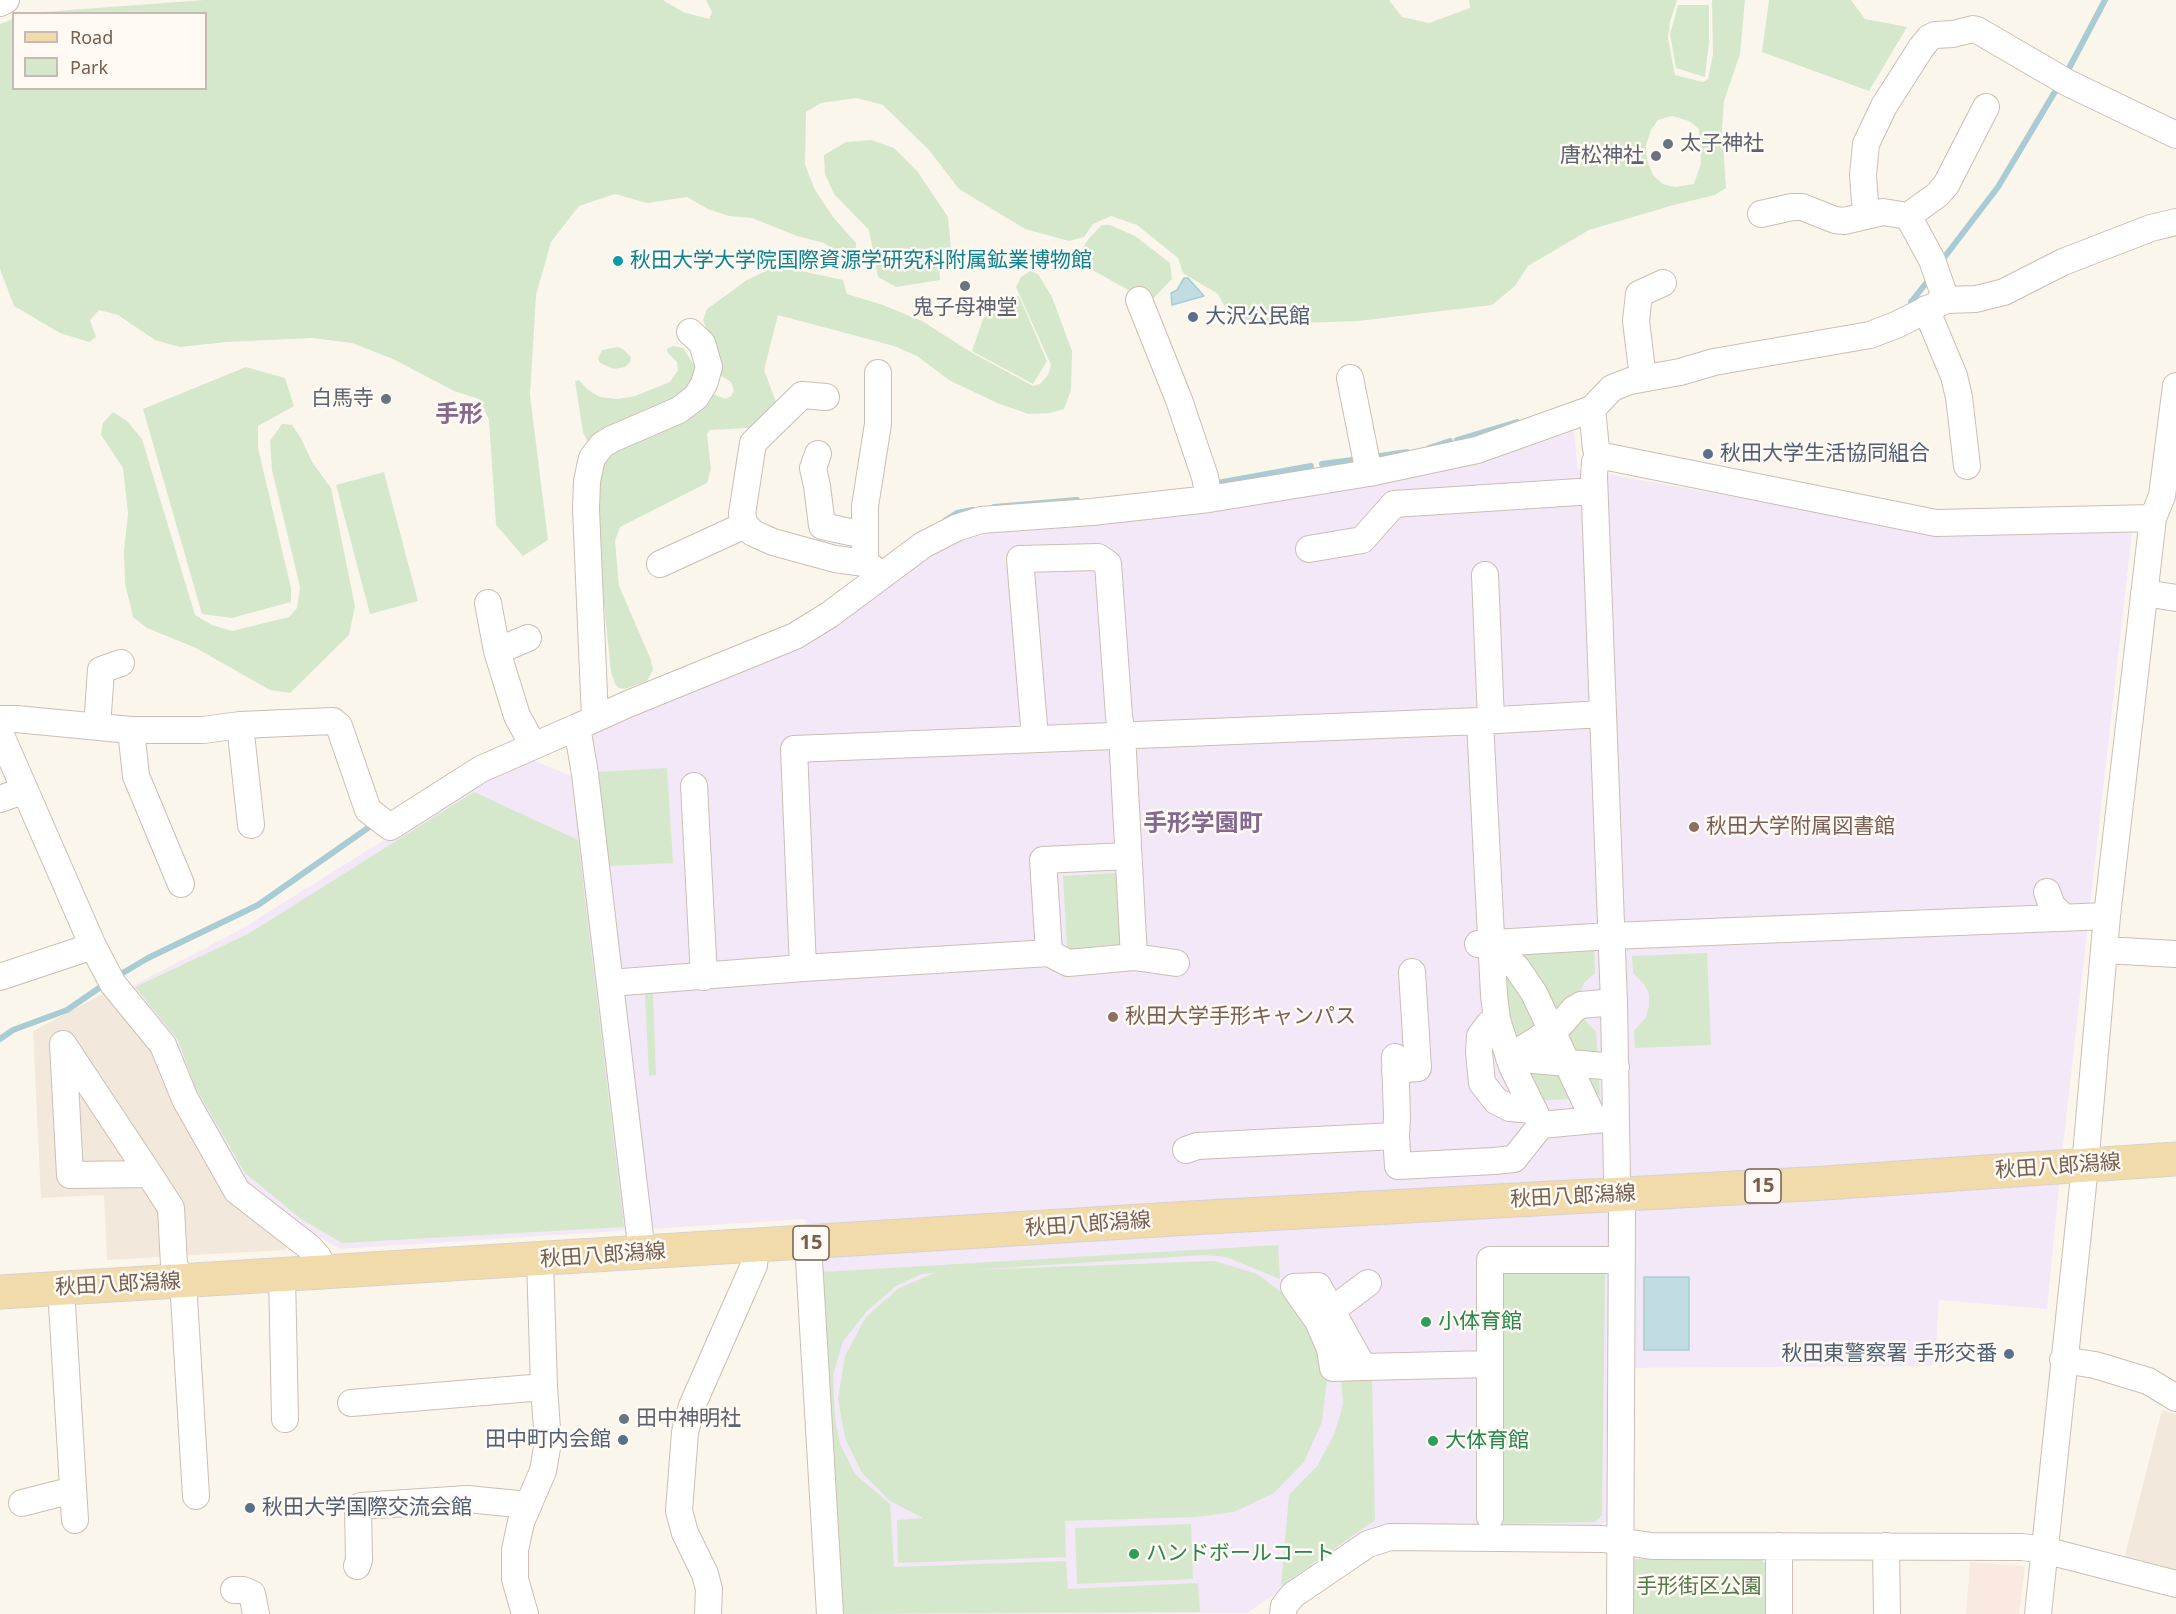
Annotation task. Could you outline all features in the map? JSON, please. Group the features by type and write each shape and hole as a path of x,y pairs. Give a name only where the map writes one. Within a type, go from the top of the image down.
{"main road":[{"name":"秋田八郎潟線","path":"0,1292 1202,1217 2085,1166 2176,1158"}],"street":[{"path":"0,3 6,0"},
{"path":"1866,215 1863,175 1866,144 1884,106 1929,38 1935,35 1953,34 1973,28 2060,78 2176,135"},
{"path":"1761,214 1802,207 1834,220 1844,221 1883,212 1908,216 1937,195 1946,185 1986,107"},
{"path":"1908,216 1937,288 1959,397 1967,466"},
{"path":"1937,288 1976,299 2004,292 2063,262 2151,228 2176,222"},
{"path":"1643,378 1636,321 1639,294 1663,283"},
{"path":"0,719 130,730 202,730 333,721 339,726 375,815 390,827 481,769 533,745 795,636 829,615 874,569 956,528 981,520 1092,512 1207,488 1368,463 1477,450 1592,409 1612,388 1643,378 1680,372 1714,362 1870,335 1896,325 1937,288"},
{"path":"1139,300 1179,400 1207,488"},
{"path":"642,1253 585,774 587,481 592,458 602,445 679,410 696,397 704,384 709,367 702,343 690,332"},
{"path":"874,569 864,535 878,424 878,373"},
{"path":"1350,378 1368,463"},
{"path":"2038,1614 2085,1166 2107,916 2153,518 2162,496 2172,447 2176,386"},
{"path":"826,397 802,395 753,443 742,514 746,525 753,533 773,542 874,569"},
{"path":"1592,409 1594,438 1599,454 1595,462 1595,500 1616,1059 1605,1119 1622,1194 1620,1614"},
{"path":"818,454 813,468 822,526 864,535"},
{"path":"1599,454 1613,459 1936,523 2153,518"},
{"path":"1309,549 1362,540 1394,504 1595,500"},
{"path":"660,564 746,525"},
{"path":"1035,738 1020,559 1098,556 1108,564 1122,734 1134,957"},
{"path":"1485,575 1485,944 1497,1020 1509,1058 1537,1117"},
{"path":"2144,593 2176,598"},
{"path":"488,603 497,651 517,716 533,745"},
{"path":"497,651 528,638"},
{"path":"97,727 101,670 121,663"},
{"path":"802,968 794,749 1603,714"},
{"path":"240,726 251,825"},
{"path":"130,730 136,776 181,885"},
{"path":"0,733 93,946 111,978 164,1045 185,1100 237,1191 309,1247 327,1273"},
{"path":"694,786 704,977"},
{"path":"0,799 25,790"},
{"path":"1048,953 1043,860 1127,856"},
{"path":"2047,892 2052,906 2064,917"},
{"path":"1485,944 1611,936 2107,916"},
{"path":"1485,944 1517,968 1534,993 1568,1064 1605,1119"},
{"path":"0,977 93,946"},
{"path":"2104,950 2176,954"},
{"path":"610,983 802,968 1048,953 1068,963 1134,957 1176,963"},
{"path":"1412,972 1418,1068 1395,1063 1398,1166 1514,1159 1537,1117"},
{"path":"1509,1058 1552,1030 1581,1005 1614,1002"},
{"path":"1497,1020 1489,1024 1480,1036 1479,1052 1482,1083 1496,1101 1537,1117 1605,1119"},
{"path":"149,1174 70,1175 63,1044 81,1072 149,1174 171,1208 174,1265 183,1281 196,1496"},
{"path":"1509,1058 1568,1064 1616,1059"},
{"path":"1186,1149 1197,1146 1396,1136"},
{"path":"808,1243 831,1614"},
{"path":"708,1614 709,1589 705,1574 685,1533 679,1511 685,1432 692,1406 751,1273 756,1246"},
{"path":"525,1614 515,1580 517,1535 547,1457 548,1434 544,1387 540,1260"},
{"path":"1490,1517 1490,1260 1622,1260"},
{"path":"282,1275 285,1419"},
{"path":"1332,1310 1368,1283"},
{"path":"1364,1367 1318,1286 1294,1287 1318,1322 1330,1349 1333,1368 1490,1364"},
{"path":"61,1288 75,1520"},
{"path":"2063,1360 2095,1365 2148,1381 2174,1397"},
{"path":"351,1403 544,1387"},
{"path":"22,1503 73,1490"},
{"path":"357,1566 360,1560 358,1509 362,1506 467,1499 528,1505"},
{"path":"1283,1614 1284,1606 1293,1595 1368,1544 1380,1539 1401,1537 1591,1538 1652,1546 2022,1547 2044,1550 2176,1584"},
{"path":"1779,1546 1779,1614"},
{"path":"1886,1546 1887,1614"},
{"path":"234,1590 243,1590 252,1594 256,1614"}],"shaded area":[{"name":"秋田大学手形キャンパス","path":"1574,431 1578,469 1939,533 2132,532 2063,1146 2047,1309 1939,1300 1935,1363 1931,1366 1609,1368 1608,1519 1599,1527 1373,1527 1247,1613 835,1614 816,1269 805,1219 340,1249 298,1224 241,1180 126,989 238,931 520,755 572,776 594,764 591,738 600,726 943,546 985,534 1202,514 1489,460"},
{"path":"112,989 287,1240 285,1250 107,1260 104,1195 41,1198 33,1031"},
{"path":"2162,1410 2176,1414 2176,1573 2124,1559"},
{"path":"1970,1562 2025,1566 2019,1614 1966,1614"}],"green space":[{"path":"204,0 663,0 683,12 709,19 712,12 706,0 1389,0 1402,17 1429,23 1470,8 1469,0 1677,0 1668,38 1675,75 1703,82 1708,79 1713,54 1712,0 1745,0 1740,54 1724,101 1722,129 1726,188 1715,195 1589,230 1528,266 1515,286 1492,305 1358,321 1247,325 1231,318 1218,294 1183,273 1178,258 1137,225 1111,216 1093,224 1084,237 1069,241 1025,229 959,189 929,150 883,105 856,98 821,103 806,112 805,165 815,190 833,217 856,243 855,261 849,261 824,243 797,236 752,218 729,216 708,209 687,197 647,203 615,194 579,206 551,242 536,295 530,395 548,540 523,556 496,525 489,420 479,399 454,391 393,359 352,343 312,338 226,342 180,347 155,340 118,315 99,310 90,320 96,337 89,342 60,333 14,306 0,269 0,24 12,19 12,90 207,90 207,12 43,12","holes":["1672,116 1689,121 1699,129 1701,163 1694,184 1675,187 1663,184 1653,175 1647,160 1646,145 1651,130 1658,120"]},
{"path":"1769,0 1851,0 1865,19 1907,27 1869,91 1762,52"},
{"path":"1678,5 1709,5 1709,42 1705,77 1676,68 1670,34"},
{"path":"871,140 894,148 917,171 948,217 951,248 938,249 940,280 896,287 878,277 869,230 834,194 825,174 824,155 846,142"},
{"path":"1102,225 1110,225 1135,236 1170,263 1172,279 1150,302 1085,266 1081,251 1089,238"},
{"path":"783,267 843,280 847,294 883,305 922,321 969,351 1033,386 1040,384 1048,375 1051,365 1016,287 1021,277 1030,271 1038,274 1052,297 1072,351 1071,390 1064,409 1050,413 1029,414 997,403 949,380 917,356 894,346 778,315 764,370 776,402 749,428 710,430 707,434 711,469 707,483 620,527 615,541 619,586 651,660 653,670 647,681 625,689 619,688 611,672 600,565 594,531 603,454 710,393 726,399 731,396 734,391 731,382 720,375 716,352 703,320 707,309 747,280 768,270"},
{"path":"1019,296 1047,361 1033,384 972,351 983,319 1001,300"},
{"path":"673,346 683,348 696,368 689,389 671,400 618,422 588,443 583,432 575,381 579,380 587,389 600,397 618,399 635,396 670,382 678,370 677,362 667,352 667,349"},
{"path":"618,347 631,357 625,367 614,369 600,363 598,359 602,350"},
{"path":"246,367 285,378 294,406 258,426 258,448 291,588 291,602 232,618 202,614 143,409"},
{"path":"113,412 127,421 142,439 195,615 212,625 232,631 289,617 297,608 300,587 272,470 270,441 282,424 292,425 301,438 312,462 331,488 355,606 349,635 290,693 270,690 196,648 147,628 133,617 125,583 124,551 128,514 123,468 101,435 103,423"},
{"path":"384,472 418,601 370,614 336,485"},
{"path":"667,768 673,863 609,866 598,772"},
{"path":"474,792 578,840 624,1227 342,1243 301,1219 245,1173 195,1087 178,1040 135,987 248,934"},
{"path":"1116,873 1121,879 1124,947 1081,955 1067,948 1063,876"},
{"path":"1594,948 1595,973 1584,983 1580,994 1582,1017 1596,1032 1600,1094 1598,1097 1536,1101 1529,1066 1509,1031 1504,982 1507,953"},
{"path":"1707,953 1711,1045 1635,1048 1634,1031 1646,1017 1649,994 1644,984 1633,973 1632,956"},
{"path":"645,994 653,994 656,1075 649,1076"},
{"path":"1278,1245 1280,1279 1226,1257 1204,1255 970,1270 1215,1261 1257,1274 1292,1300 1316,1336 1327,1379 1322,1422 1304,1462 1274,1493 1234,1512 1196,1517 1065,1521 1066,1557 898,1563 897,1520 923,1518 890,1501 862,1473 845,1438 838,1399 845,1356 866,1317 899,1288 935,1273 922,1274 896,1286 868,1310 843,1341 833,1375 835,1419 840,1444 855,1474 890,1504 894,1567 1066,1561 1068,1589 1198,1583 1200,1612 840,1614 822,1272"},
{"path":"1500,1269 1602,1269 1605,1273 1602,1515 1595,1522 1498,1524"},
{"path":"1372,1378 1375,1520 1281,1586 1289,1495 1318,1465 1335,1432 1343,1404 1341,1379"},
{"name":"ハンドボールコート","path":"1191,1524 1193,1579 1077,1584 1075,1528"},
{"name":"手形街区公園","path":"1631,1559 1761,1560 1769,1566 1769,1614 1628,1614"}],"water":[{"path":"1184,278 1188,278 1204,296 1172,305 1171,293 1177,290"},
{"path":"1644,1277 1689,1277 1689,1350 1644,1350"}],"waterway":[{"path":"2066,74 2105,0"},
{"path":"1940,263 1998,187 2059,85"},
{"path":"1911,302 1931,277"},
{"path":"1457,440 1517,422"},
{"path":"1429,448 1450,441"},
{"path":"1373,457 1407,452"},
{"path":"1322,464 1360,459"},
{"path":"1212,484 1311,466"},
{"path":"994,507 1077,500"},
{"path":"946,520 957,513 973,510"},
{"path":"116,977 148,958 258,905 375,823"},
{"path":"0,1039 13,1030 67,1010 105,984"}],"place":[{"name":"太子神社","path":"1668,144"},
{"name":"唐松神社","path":"1656,156"},
{"name":"秋田大学大学院国際資源学研究科附属鉱業博物館","path":"618,261"},
{"name":"鬼子母神堂","path":"965,286"},
{"name":"大沢公民館","path":"1193,317"},
{"name":"白馬寺","path":"386,399"},
{"name":"秋田大学生活協同組合","path":"1708,454"},
{"name":"秋田大学附属図書館","path":"1694,827"},
{"name":"秋田大学手形キャンパス","path":"1113,1017"},
{"name":"小体育館","path":"1426,1322"},
{"name":"秋田東警察署 手形交番","path":"2009,1354"},
{"name":"田中神明社","path":"624,1419"},
{"name":"田中町内会館","path":"623,1440"},
{"name":"大体育館","path":"1433,1441"},
{"name":"秋田大学国際交流会館","path":"250,1508"},
{"name":"ハンドボールコート","path":"1134,1554"}],"district":[{"name":"手形","path":"459,415"},
{"name":"手形学園町","path":"1203,824"}]}
